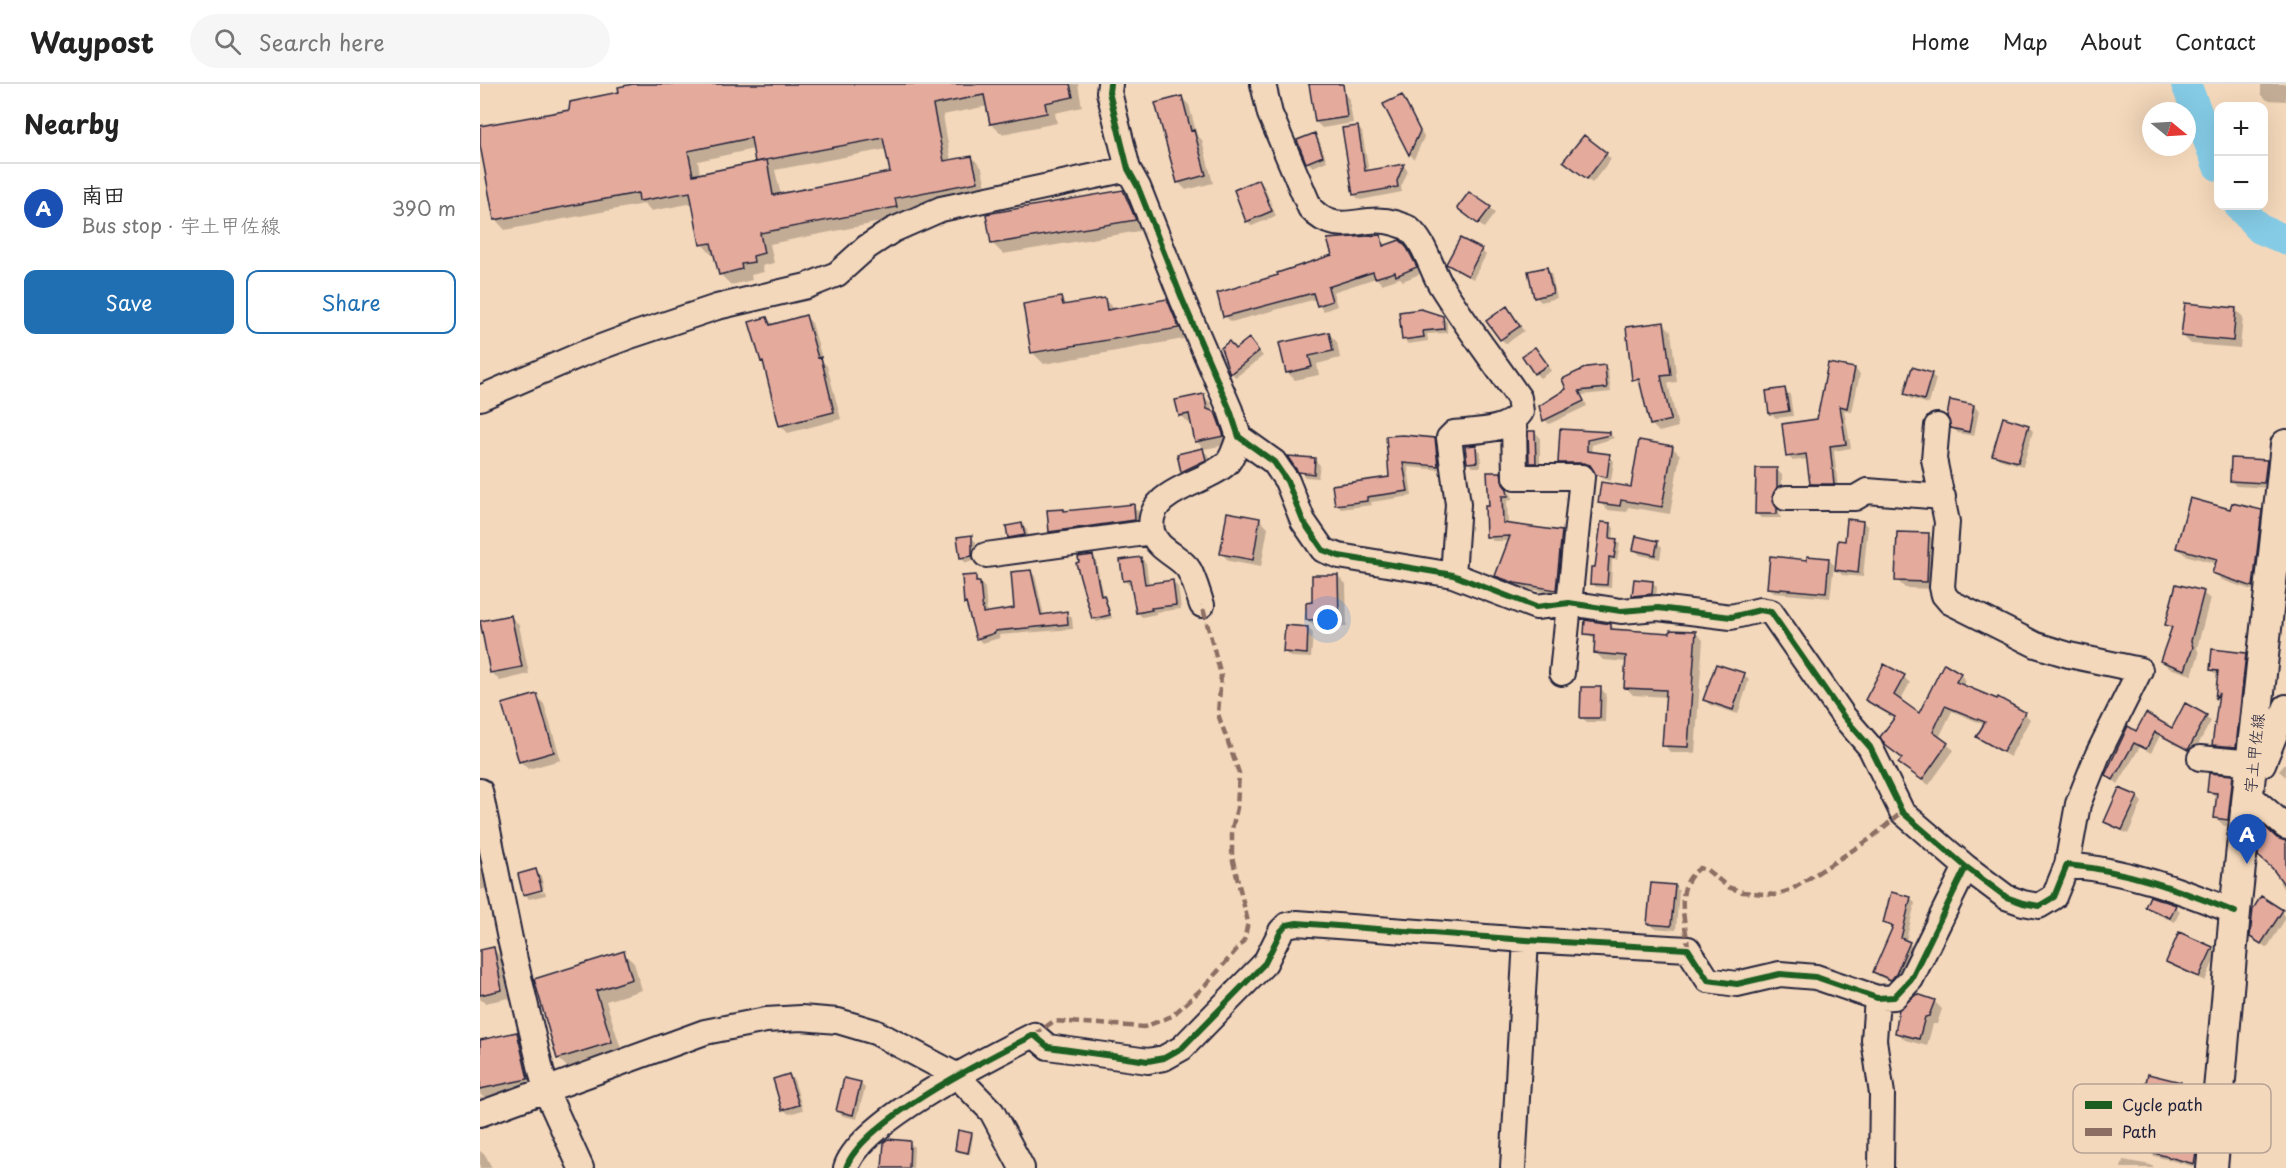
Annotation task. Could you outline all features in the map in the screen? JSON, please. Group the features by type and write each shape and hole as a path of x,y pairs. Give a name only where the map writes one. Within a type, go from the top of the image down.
{"main road":[{"name":"宇土甲佐線","path":"2220,1084 2235,912 2252,765 2278,600 2286,446"},
{"name":"宇土甲佐線","path":"2212,1168 2213,1153"}],"street":[{"path":"1110,84 1109,92 1128,169 1138,187 1239,437 1274,462 1287,480 1303,521 1323,550 1339,556 1453,575 1536,607 1569,603 1621,611 1658,608 1731,617 1760,610 1771,612 1844,717 1870,747 1902,812 1966,867 2007,897 2039,906 2054,897 2067,865 2078,804 2098,754 2140,670 2069,655 2036,645 1950,602 1944,595 1942,587 1947,522 1934,459 1937,426"},
{"path":"1263,84 1270,114 1310,208 1320,219 1331,223 1353,224 1384,220 1407,227 1423,247 1439,281 1519,398 1521,412 1514,423 1515,477 1582,477 1562,673"},
{"path":"480,398 582,354 633,335 717,308 807,286 837,274 867,247 893,230 940,209 1128,169"},
{"path":"1453,575 1458,504 1449,438 1454,433 1497,428 1514,423"},
{"path":"1202,605 1188,569 1166,552 1152,532 1153,512 1165,497 1213,475 1230,460 1239,437"},
{"path":"1786,498 1856,498 1867,491 1943,497"},
{"path":"986,555 1152,532"},
{"path":"2200,758 2252,765 2263,764 2286,707"},
{"path":"480,791 510,939 546,1091 581,1168"},
{"path":"2249,795 2286,827"},
{"path":"2067,865 2103,868 2161,883 2235,912"},
{"path":"846,1168 849,1156 873,1132 956,1075 1034,1035 1048,1047 1069,1051 1148,1061 1164,1058 1182,1048 1265,963 1281,931 1287,925 1688,949 1708,980 1737,984 1780,974 1816,977 1877,998 1894,997 1911,979 1966,867"},
{"path":"1513,1168 1526,940"},
{"path":"1877,998 1874,1040 1882,1094 1881,1168"},
{"path":"480,1114 705,1032 766,1020 801,1018 838,1021 875,1032 956,1075 992,1112 1022,1168"}],"building":[{"path":"633,84 1070,84 1073,97 1045,103 1047,113 990,124 984,95 933,105 944,161 972,156 978,182 895,198 897,207 760,233 764,253 753,256 754,262 741,264 742,269 719,275 711,243 700,245 690,192 639,201 638,193 494,220 480,145 480,126 569,110 570,102 619,92 618,87","holes":["751,138 755,162 883,138 890,172 773,195 767,160 693,175 688,151"]},
{"path":"1309,84 1343,84 1347,117 1315,122"},
{"path":"1402,95 1420,131 1409,155 1383,104"},
{"path":"1182,96 1206,175 1177,183 1155,103"},
{"path":"1358,126 1365,171 1404,164 1397,181 1398,187 1353,195 1342,128"},
{"path":"1315,133 1323,156 1306,163 1297,140"},
{"path":"1584,135 1607,153 1587,179 1563,161"},
{"path":"1259,179 1272,211 1246,222 1234,190"},
{"path":"1123,190 1136,220 991,244 986,214"},
{"path":"1469,192 1491,207 1478,224 1457,208"},
{"path":"1381,235 1383,246 1400,240 1417,267 1396,276 1395,272 1375,278 1373,272 1328,287 1332,301 1317,306 1313,293 1223,317 1217,293 1278,275 1277,273 1332,255 1327,239"},
{"path":"1460,238 1482,249 1468,276 1446,264"},
{"path":"1547,267 1553,293 1534,298 1528,271"},
{"path":"1061,297 1063,305 1105,298 1107,310 1167,299 1179,328 1031,353 1023,304"},
{"path":"2185,303 2236,308 2233,341 2181,336"},
{"path":"1507,306 1520,326 1500,340 1486,321"},
{"path":"1421,309 1443,316 1444,329 1423,331 1424,337 1402,340 1399,312"},
{"path":"806,315 818,358 821,357 834,412 779,426 763,361 761,362 749,322 767,317 770,325"},
{"path":"1664,322 1671,375 1661,376 1671,420 1650,425 1639,379 1632,380 1626,327"},
{"path":"1329,332 1333,351 1309,356 1312,367 1286,373 1279,343"},
{"path":"1249,338 1259,351 1230,374 1221,348 1229,341 1235,349"},
{"path":"1535,347 1548,365 1534,374 1522,356"},
{"path":"1828,363 1855,368 1847,408 1840,406 1846,444 1830,446 1834,484 1810,484 1806,454 1786,457 1782,424 1817,419"},
{"path":"1605,365 1607,388 1579,391 1584,401 1543,421 1539,406 1566,389 1562,379 1587,367"},
{"path":"1912,367 1932,373 1924,400 1904,394"},
{"path":"1785,388 1789,411 1769,414 1766,391"},
{"path":"1204,394 1207,409 1215,412 1224,436 1195,442 1189,414 1179,416 1175,400"},
{"path":"1950,400 1974,405 1969,432 1951,428 1947,416"},
{"path":"2003,417 2029,425 2018,462 1992,455"},
{"path":"1560,429 1610,432 1610,435 1587,440 1587,451 1610,454 1607,477 1596,475 1590,465 1583,463 1558,463"},
{"path":"1528,431 1535,431 1536,463 1529,463"},
{"path":"1386,436 1435,438 1438,466 1403,463 1408,491 1367,497 1367,501 1335,505 1332,485 1389,477"},
{"path":"1639,440 1673,446 1662,507 1621,500 1620,506 1598,503 1601,482 1631,487"},
{"path":"1476,445 1477,462 1467,463 1465,446"},
{"path":"1203,448 1206,460 1181,472 1177,454"},
{"path":"1287,456 1315,458 1314,474 1298,472"},
{"path":"2231,458 2267,460 2264,483 2230,481"},
{"path":"1756,468 1777,468 1777,487 1772,497 1777,514 1755,514"},
{"path":"1487,472 1501,472 1503,484 1507,489 1508,496 1502,496 1503,523 1562,531 1556,590 1515,583 1495,576 1510,536 1486,537 1485,506 1489,506"},
{"path":"2190,498 2230,509 2232,503 2262,510 2253,587 2212,573 2217,559 2176,548"},
{"path":"1134,504 1135,520 1049,532 1047,510 1064,509 1064,511"},
{"path":"1227,512 1260,518 1253,560 1220,554"},
{"path":"1847,519 1863,521 1858,573 1835,570 1838,540 1845,541"},
{"path":"1601,522 1611,523 1610,538 1617,539 1614,558 1609,557 1607,585 1590,584 1591,567 1595,567"},
{"path":"1022,523 1025,535 1008,538 1006,526"},
{"path":"1897,532 1929,533 1927,582 1895,581"},
{"path":"972,535 972,556 960,558 957,537"},
{"path":"1636,536 1658,541 1655,555 1633,550"},
{"path":"1093,555 1101,596 1104,595 1110,615 1092,619 1076,563 1079,562 1078,557"},
{"path":"1770,556 1807,560 1807,556 1829,558 1826,593 1767,588"},
{"path":"1141,557 1145,584 1173,580 1176,605 1151,608 1152,610 1136,613 1130,580 1123,581 1120,560"},
{"path":"1031,570 1041,615 1067,611 1068,624 995,631 995,633 976,639 966,603 964,604 962,576 976,575 976,582 980,582 983,613 1014,608 1011,572"},
{"path":"1312,575 1338,575 1339,619 1306,620 1306,603 1312,602"},
{"path":"1634,579 1653,581 1652,594 1632,596"},
{"path":"2176,584 2204,591 2191,641 2193,647 2185,670 2160,661 2172,627 2165,625"},
{"path":"511,615 522,667 490,673 480,621"},
{"path":"1585,620 1611,624 1611,629 1670,633 1670,630 1696,631 1688,747 1662,746 1666,690 1624,688 1626,656 1594,653 1595,635 1584,634"},
{"path":"1285,625 1308,627 1307,654 1283,652"},
{"path":"2212,649 2246,653 2236,747 2212,745 2219,693 2215,699 2218,671 2210,670"},
{"path":"1944,663 1961,673 1956,682 1997,699 1998,697 2025,712 2003,752 1976,737 1985,722 1945,706 1933,732 1948,743 1922,780 1898,763 1902,758 1885,745 1880,737 1895,717 1865,700 1884,664 1905,675 1894,695 1919,713"},
{"path":"1716,664 1745,673 1733,710 1703,700"},
{"path":"1581,687 1601,687 1600,718 1580,718"},
{"path":"537,694 554,752 519,762 502,704"},
{"path":"2185,703 2207,715 2188,750 2155,732 2146,749 2134,743 2113,780 2105,775 2128,726 2136,731 2146,713 2172,728"},
{"path":"2209,773 2233,775 2228,820 2214,818 2217,793 2207,792"},
{"path":"2119,788 2138,796 2122,830 2104,822"},
{"path":"2265,827 2277,838 2286,841 2286,887 2272,868 2258,856 2261,831"},
{"path":"536,869 542,890 523,895 518,874"},
{"path":"1651,883 1675,885 1671,926 1647,924"},
{"path":"1891,892 1911,897 1901,938 1910,942 1891,980 1873,972 1893,926 1883,923"},
{"path":"2150,896 2176,905 2170,918 2145,907"},
{"path":"2261,896 2283,910 2261,944 2250,937 2253,909"},
{"path":"2179,932 2213,947 2199,977 2166,962"},
{"path":"494,947 502,990 480,995 480,950"},
{"path":"624,951 632,979 596,991 612,1042 557,1059 534,979"},
{"path":"1917,994 1935,1000 1929,1016 1925,1017 1919,1039 1895,1033 1899,1009"},
{"path":"517,1032 528,1079 480,1089 480,1040"},
{"path":"789,1074 799,1105 782,1110 773,1079"},
{"path":"2148,1074 2181,1082 2180,1084 2146,1084"},
{"path":"844,1078 861,1082 853,1115 836,1111"},
{"path":"958,1130 972,1133 968,1153 955,1150"},
{"path":"888,1139 910,1141 909,1168 882,1168 884,1142"},
{"path":"2154,1153 2196,1153 2194,1164"}],"waterway":[{"path":"2186,84 2214,156"},
{"path":"2243,210 2260,229 2286,240"}],"marked path":[{"path":"1034,1035 1054,1021 1144,1027 1172,1016 1206,985 1244,941 1248,922 1232,857 1232,829 1237,808 1239,773 1218,714 1221,675 1202,605"},
{"path":"1688,949 1683,894 1691,876 1700,868 1707,870 1728,887 1743,892 1775,895 1791,890 1870,839 1902,812"}],"cycle path":[{"path":"1110,84 1109,92 1128,169 1138,187 1239,437 1274,462 1287,481 1303,521 1323,550 1339,556 1453,575 1536,607 1569,603 1621,611 1658,608 1731,617 1760,610 1771,612 1844,717 1870,747 1902,812 1966,867 2006,897 2039,906 2054,897 2067,865 2133,876 2235,912"},
{"path":"846,1168 856,1150 875,1131 900,1112 929,1092 1034,1035 1048,1047 1148,1061 1164,1058 1182,1048 1265,963 1281,931 1287,925 1297,923 1688,949 1708,980 1737,984 1780,974 1816,977 1877,998 1894,997 1911,979 1966,867"}],"place":[{"name":"南田","path":"2247,864"}]}
